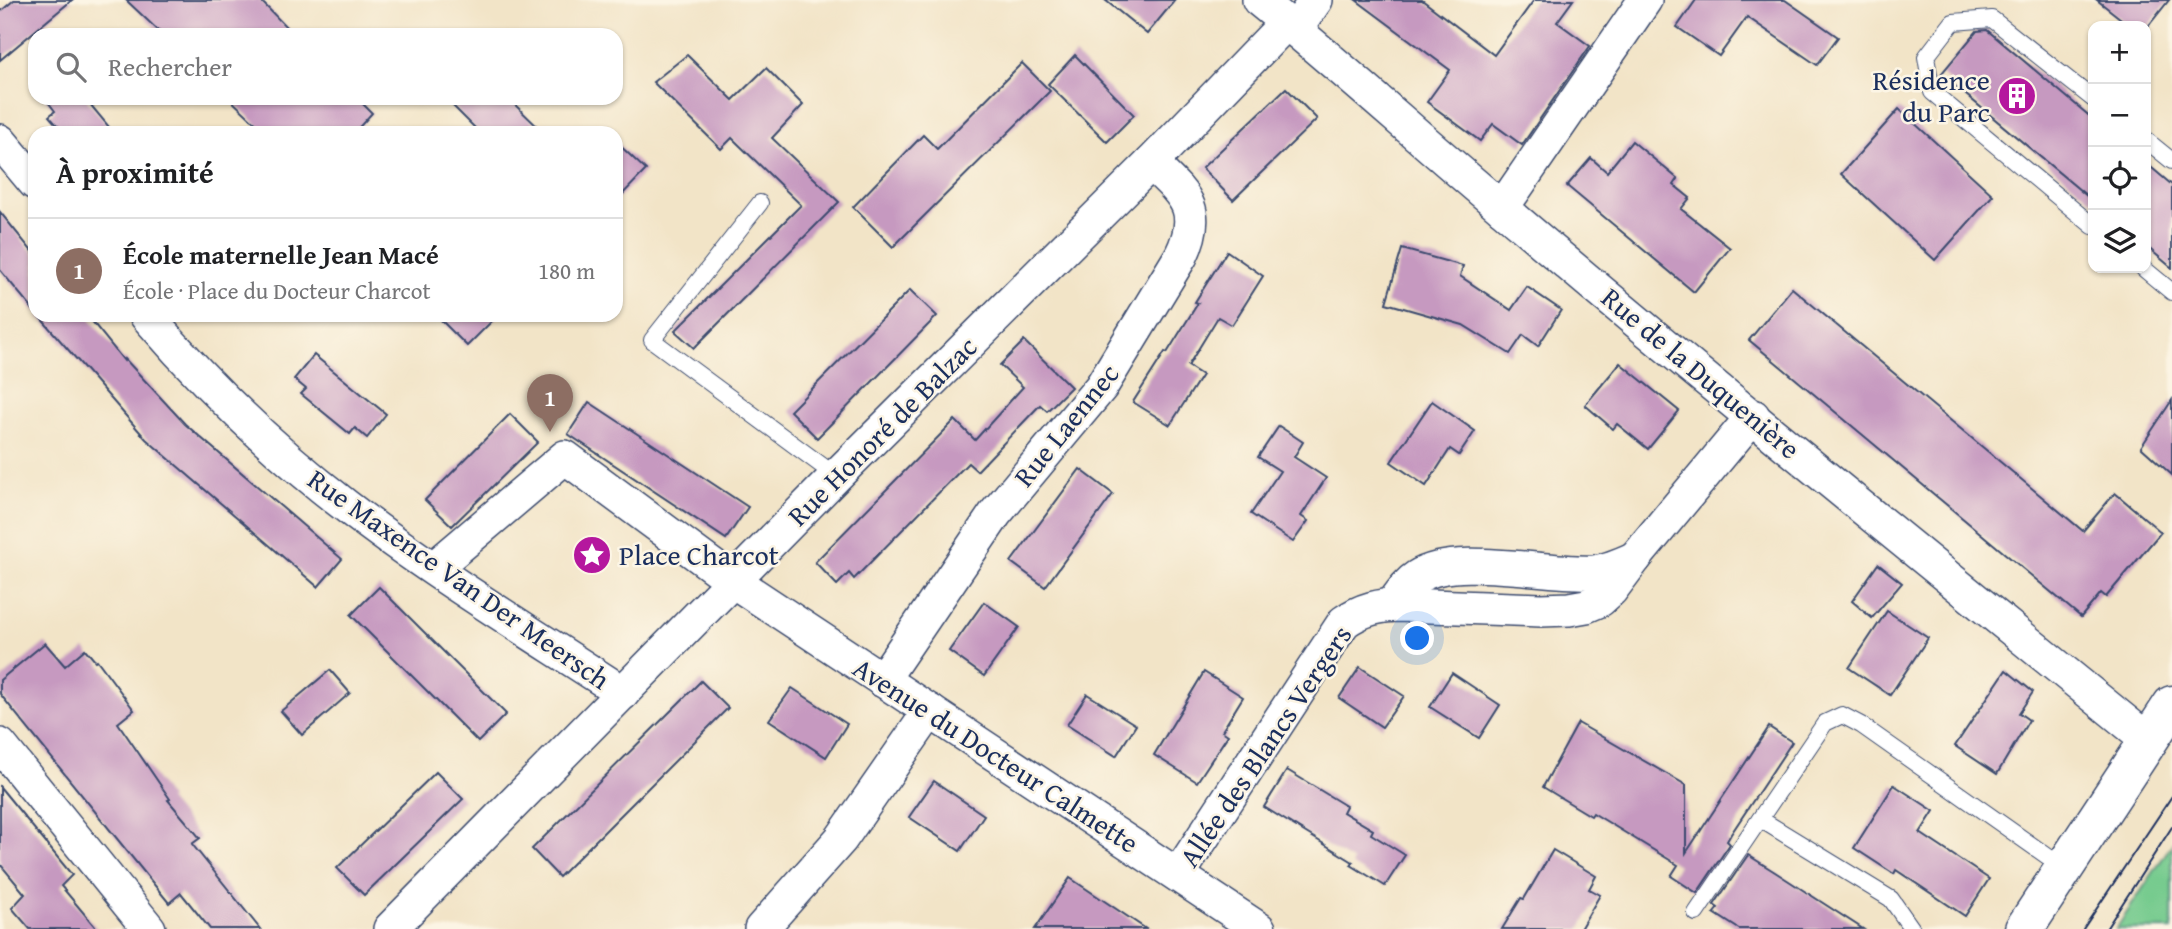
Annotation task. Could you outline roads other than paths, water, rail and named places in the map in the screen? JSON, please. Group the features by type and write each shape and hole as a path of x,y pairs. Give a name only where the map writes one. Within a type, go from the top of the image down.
{"main road":[{"path":"2024,929 2172,705"}],"street":[{"name":"Rue de la Duquenière","path":"1259,0 1502,208 1975,601 2148,740"},
{"name":"Rue Honoré de Balzac","path":"401,925 836,476 1316,0"},
{"path":"1502,208 1646,0"},
{"path":"0,141 28,175"},
{"name":"Rue Laennec","path":"882,680 995,514 1101,387 1181,256 1190,232 1187,202 1151,163"},
{"name":"Rue Maxence Van Der Meersch","path":"152,322 216,391 281,452 346,506 434,568 623,693"},
{"name":"Allée des Blancs Vergers","path":"1178,875 1345,622 1366,609 1392,606 1541,610 1586,606 1600,600 1611,590 1752,416"},
{"name":"Avenue du Docteur Calmette","path":"434,568 565,457 733,581 1259,929"},
{"path":"761,929 841,839 930,711"},
{"path":"0,746 149,929"}],"lane":[{"path":"2088,95 1992,19 1953,22 1926,57 1932,92 2088,222"},
{"path":"2151,144 2172,161"},
{"path":"760,203 652,340 836,476"},
{"path":"2149,273 2172,292"},
{"path":"1696,913 1825,723 1842,715 1861,725 2064,868"},
{"path":"1760,819 1891,899 1912,929"}],"tram line":[{"path":"2083,929 2172,796"},
{"path":"2106,929 2172,827"}],"place":[{"name":"Résidence du Parc","path":"2017,96"},
{"name":"École maternelle Jean Macé","path":"550,432"},
{"name":"Place Charcot","path":"592,555"}]}
